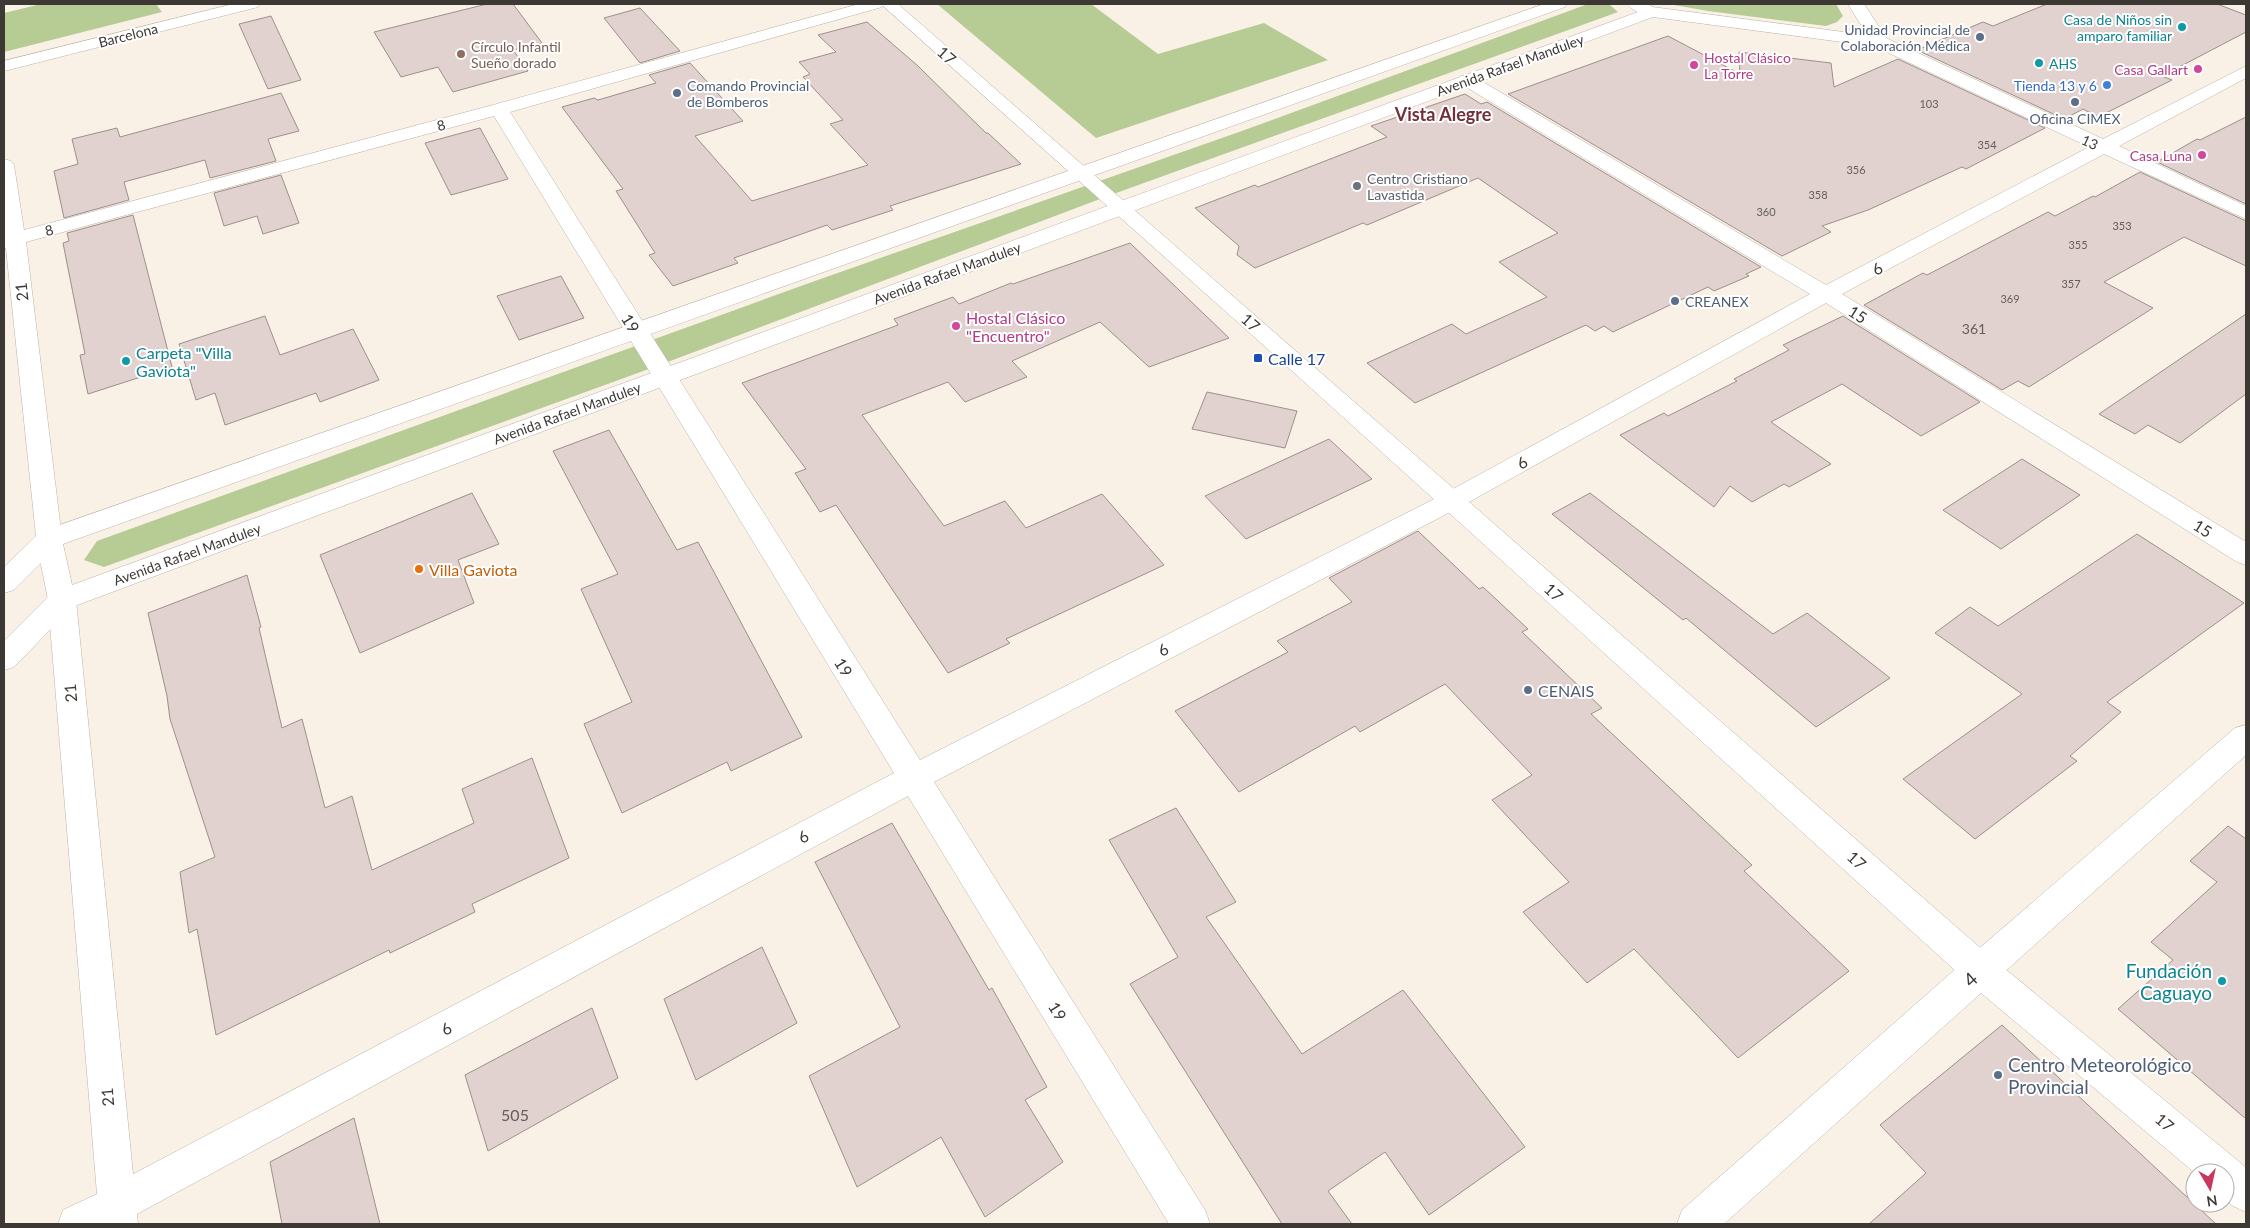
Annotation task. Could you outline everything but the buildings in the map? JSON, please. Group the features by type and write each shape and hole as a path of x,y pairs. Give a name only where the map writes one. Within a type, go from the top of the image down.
{"street":[{"name":"Barcelona","path":"4,66 252,4"},
{"name":"8","path":"10,241 499,109 876,4"},
{"name":"17","path":"889,4 1122,208 1980,970 2211,1163"},
{"path":"4,582 49,539 1559,4"},
{"path":"1635,4 1652,12"},
{"path":"1856,4 1880,42"},
{"name":"Avenida Rafael Manduley","path":"4,659 62,600 1652,12 1880,42"},
{"name":"13","path":"1880,42 2103,148 2246,213"},
{"name":"6","path":"78,1224 118,1214 913,778 1451,501 1826,294 2246,71"},
{"name":"15","path":"1467,80 1826,294 2246,555"},
{"name":"19","path":"499,109 1190,1224"},
{"name":"21","path":"4,165 10,241 49,539 62,600 118,1214"},
{"name":"4","path":"1696,1224 1980,970 2246,737"},
{"name":"17","path":"2235,1184 2246,1193"}],"green space":[{"path":"41,4 156,4 162,12 4,52 4,13"},
{"path":"937,4 1091,4 1158,54 1264,23 1328,60 1096,138"},
{"path":"1588,4 1610,5 1618,12 1108,196 657,366 104,567 84,560 97,541 812,282 1239,132"},
{"path":"1668,4 1836,4 1843,16 1837,22 1826,26"}],"place":[{"name":"Casa de Niños sin amparo familiar","path":"2182,27"},
{"name":"Unidad Provincial de Colaboración Médica","path":"1980,37"},
{"name":"Círculo Infantil Sueño dorado","path":"461,54"},
{"name":"AHS","path":"2039,63"},
{"name":"Hostal Clásico La Torre","path":"1694,65"},
{"name":"Casa Gallart","path":"2198,69"},
{"name":"Tienda 13 y 6","path":"2107,85"},
{"name":"Comando Provincial de Bomberos","path":"677,93"},
{"name":"Oficina CIMEX","path":"2075,102"},
{"name":"Casa Luna","path":"2202,155"},
{"name":"Centro Cristiano Lavastida","path":"1357,186"},
{"name":"CREANEX","path":"1675,301"},
{"name":"Hostal Clásico \"Encuentro\"","path":"956,326"},
{"name":"Calle 17","path":"1258,358"},
{"name":"Carpeta \"Villa Gaviota\"","path":"126,361"},
{"name":"Villa Gaviota","path":"419,569"},
{"name":"CENAIS","path":"1528,690"},
{"name":"Fundación Caguayo","path":"2222,981"},
{"name":"Centro Meteorológico Provincial","path":"1998,1075"}],"district":[{"name":"Vista Alegre","path":"1443,114"}]}
